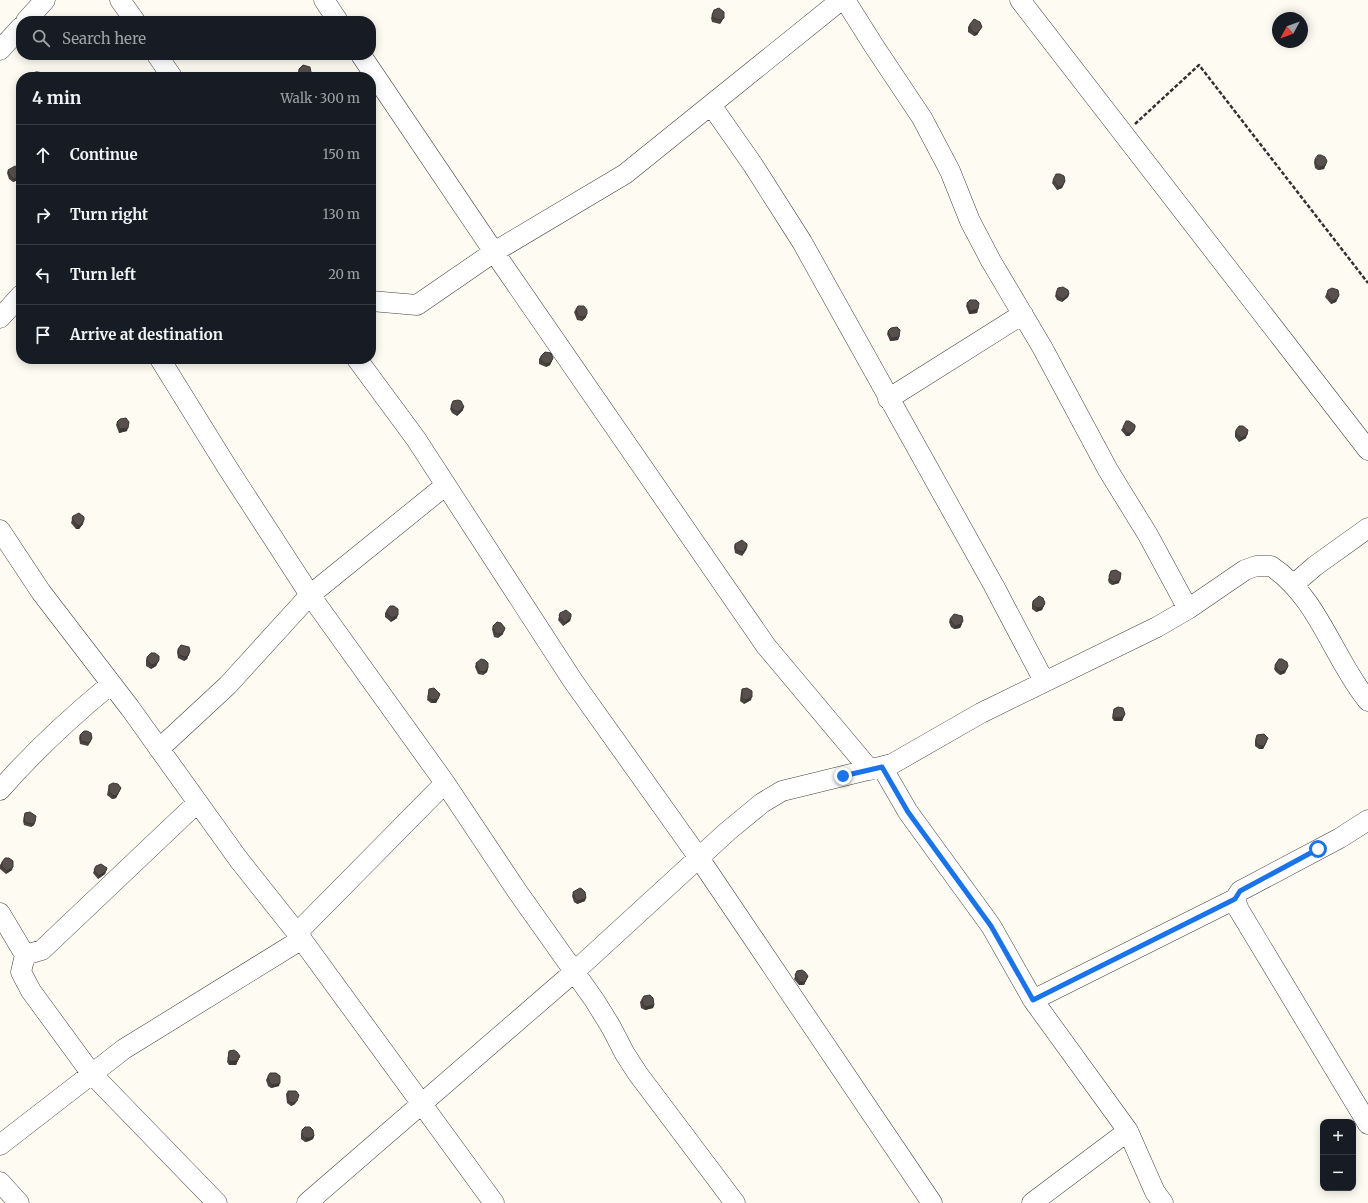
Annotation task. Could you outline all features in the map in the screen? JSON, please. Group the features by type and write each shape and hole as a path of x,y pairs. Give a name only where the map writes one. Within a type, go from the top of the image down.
{"street":[{"path":"31,16 45,0"},
{"path":"120,0 131,16"},
{"path":"324,0 335,16"},
{"path":"376,301 417,305 494,252 625,174 841,0"},
{"path":"846,0 874,46 922,118 950,171 970,221 1001,279 1023,314 1079,413 1108,470 1148,535 1188,609"},
{"path":"1020,0 1368,450"},
{"path":"0,50 16,32"},
{"path":"160,60 169,72"},
{"path":"364,60 372,72"},
{"path":"376,77 494,252 766,646 876,769 991,926 1033,1000 1128,1131 1155,1192 1163,1203"},
{"path":"711,105 753,165 802,242 888,399 994,586 1044,681"},
{"path":"0,318 16,300"},
{"path":"888,399 1023,314"},
{"path":"163,364 226,467 310,595 445,783 604,1015 622,1050 638,1074 734,1203"},
{"path":"361,364 416,439 573,680 699,858 932,1203"},
{"path":"159,749 228,685 310,595 446,485"},
{"path":"1293,585 1315,566 1368,528"},
{"path":"1,537 159,749 239,860 300,936 423,1103 494,1203"},
{"path":"307,1203 574,972 746,816 782,791 876,769 906,757 944,733 1044,681 1122,645 1188,609 1245,570 1256,566 1271,566 1293,585 1306,601 1334,645 1355,683 1368,701"},
{"path":"0,790 32,753 69,718 111,684"},
{"path":"0,1145 91,1073 124,1049 300,936 445,783"},
{"path":"25,955 42,950 197,803"},
{"path":"1033,1000 1235,899 1240,891 1340,838 1368,820"},
{"path":"1235,899 1239,910 1368,1124"},
{"path":"0,913 25,955 21,972 31,991 91,1073 217,1203"},
{"path":"1032,1203 1128,1131"},
{"path":"0,1182 19,1203"}],"path":[{"path":"1124,135 1199,65 1368,283"}],"building":[{"path":"719,8 724,12 724,18 721,20 713,18 712,15 714,10"},
{"path":"974,19 980,22 982,27 975,33 970,29 970,24"},
{"path":"303,65 310,67 311,72 299,72 299,69"},
{"path":"1318,155 1325,157 1327,161 1325,166 1320,167 1316,165 1315,159"},
{"path":"16,166 16,178 14,179 10,176 8,170"},
{"path":"1056,174 1064,176 1065,181 1063,185 1059,187 1053,180"},
{"path":"1063,287 1068,290 1069,294 1063,299 1058,297 1056,293 1058,288"},
{"path":"1332,288 1338,290 1339,295 1337,299 1332,301 1327,294 1328,290"},
{"path":"970,300 976,300 979,303 978,309 970,311 967,303"},
{"path":"578,306 584,306 587,310 587,314 583,317 578,316 576,309"},
{"path":"897,327 900,330 899,337 891,338 888,331 891,328"},
{"path":"545,352 551,353 553,358 551,362 547,364 541,361 541,356"},
{"path":"453,401 461,401 464,407 458,412 453,410 451,406"},
{"path":"126,418 129,422 128,428 120,429 117,422 120,419"},
{"path":"1126,421 1129,421 1135,425 1135,428 1131,433 1127,433 1123,427"},
{"path":"1239,426 1243,426 1248,430 1247,435 1241,438 1236,434 1236,430"},
{"path":"79,513 84,517 84,520 80,526 77,525 72,519 73,516"},
{"path":"742,540 747,544 747,547 743,552 736,550 735,544"},
{"path":"1116,570 1121,573 1120,580 1114,582 1110,580 1109,576 1111,571"},
{"path":"1039,596 1043,598 1045,603 1043,607 1037,608 1033,605 1033,601"},
{"path":"390,606 394,606 398,609 398,615 392,618 387,614 387,610"},
{"path":"566,610 571,614 571,617 565,623 559,616 560,613"},
{"path":"954,614 962,616 963,621 961,624 955,626 952,623 950,619"},
{"path":"497,622 501,623 505,628 500,634 495,633 493,626"},
{"path":"181,645 189,647 190,651 188,656 185,657 179,655 178,649"},
{"path":"151,653 155,653 159,656 157,663 152,665 148,662 147,657"},
{"path":"481,659 488,663 488,668 484,672 479,671 476,663"},
{"path":"1279,659 1287,662 1288,666 1286,670 1281,672 1275,665"},
{"path":"434,688 440,694 438,699 432,700 428,697 429,689"},
{"path":"747,688 752,691 752,697 746,700 742,698 742,689"},
{"path":"1118,707 1123,708 1125,714 1123,717 1115,718 1113,715 1114,709"},
{"path":"84,731 91,733 92,738 89,743 81,741 80,735"},
{"path":"1264,734 1268,738 1264,746 1260,746 1256,743 1257,735"},
{"path":"113,783 118,784 121,788 117,795 114,796 109,792 109,785"},
{"path":"30,812 36,816 35,822 32,824 25,822 24,818 25,813"},
{"path":"5,858 9,858 13,861 13,867 7,871 2,866 2,862"},
{"path":"101,864 107,868 106,871 99,876 94,870 96,866"},
{"path":"580,888 585,892 586,898 578,901 573,892"},
{"path":"802,970 808,976 805,982 800,982 795,975 797,971"},
{"path":"650,995 653,998 654,1005 646,1007 643,1005 642,999 644,996"},
{"path":"234,1050 240,1056 237,1061 230,1061 228,1059 229,1051"},
{"path":"270,1073 276,1073 280,1076 280,1083 272,1085 269,1082 268,1076"},
{"path":"288,1091 296,1091 299,1095 297,1101 292,1103 288,1100"},
{"path":"305,1127 310,1127 313,1130 314,1136 306,1138 302,1136 302,1130"}],"route":[{"path":"843,776 882,767 908,812 991,926 1033,1000 1082,974 1235,899 1235,896 1240,891 1318,849"}]}
